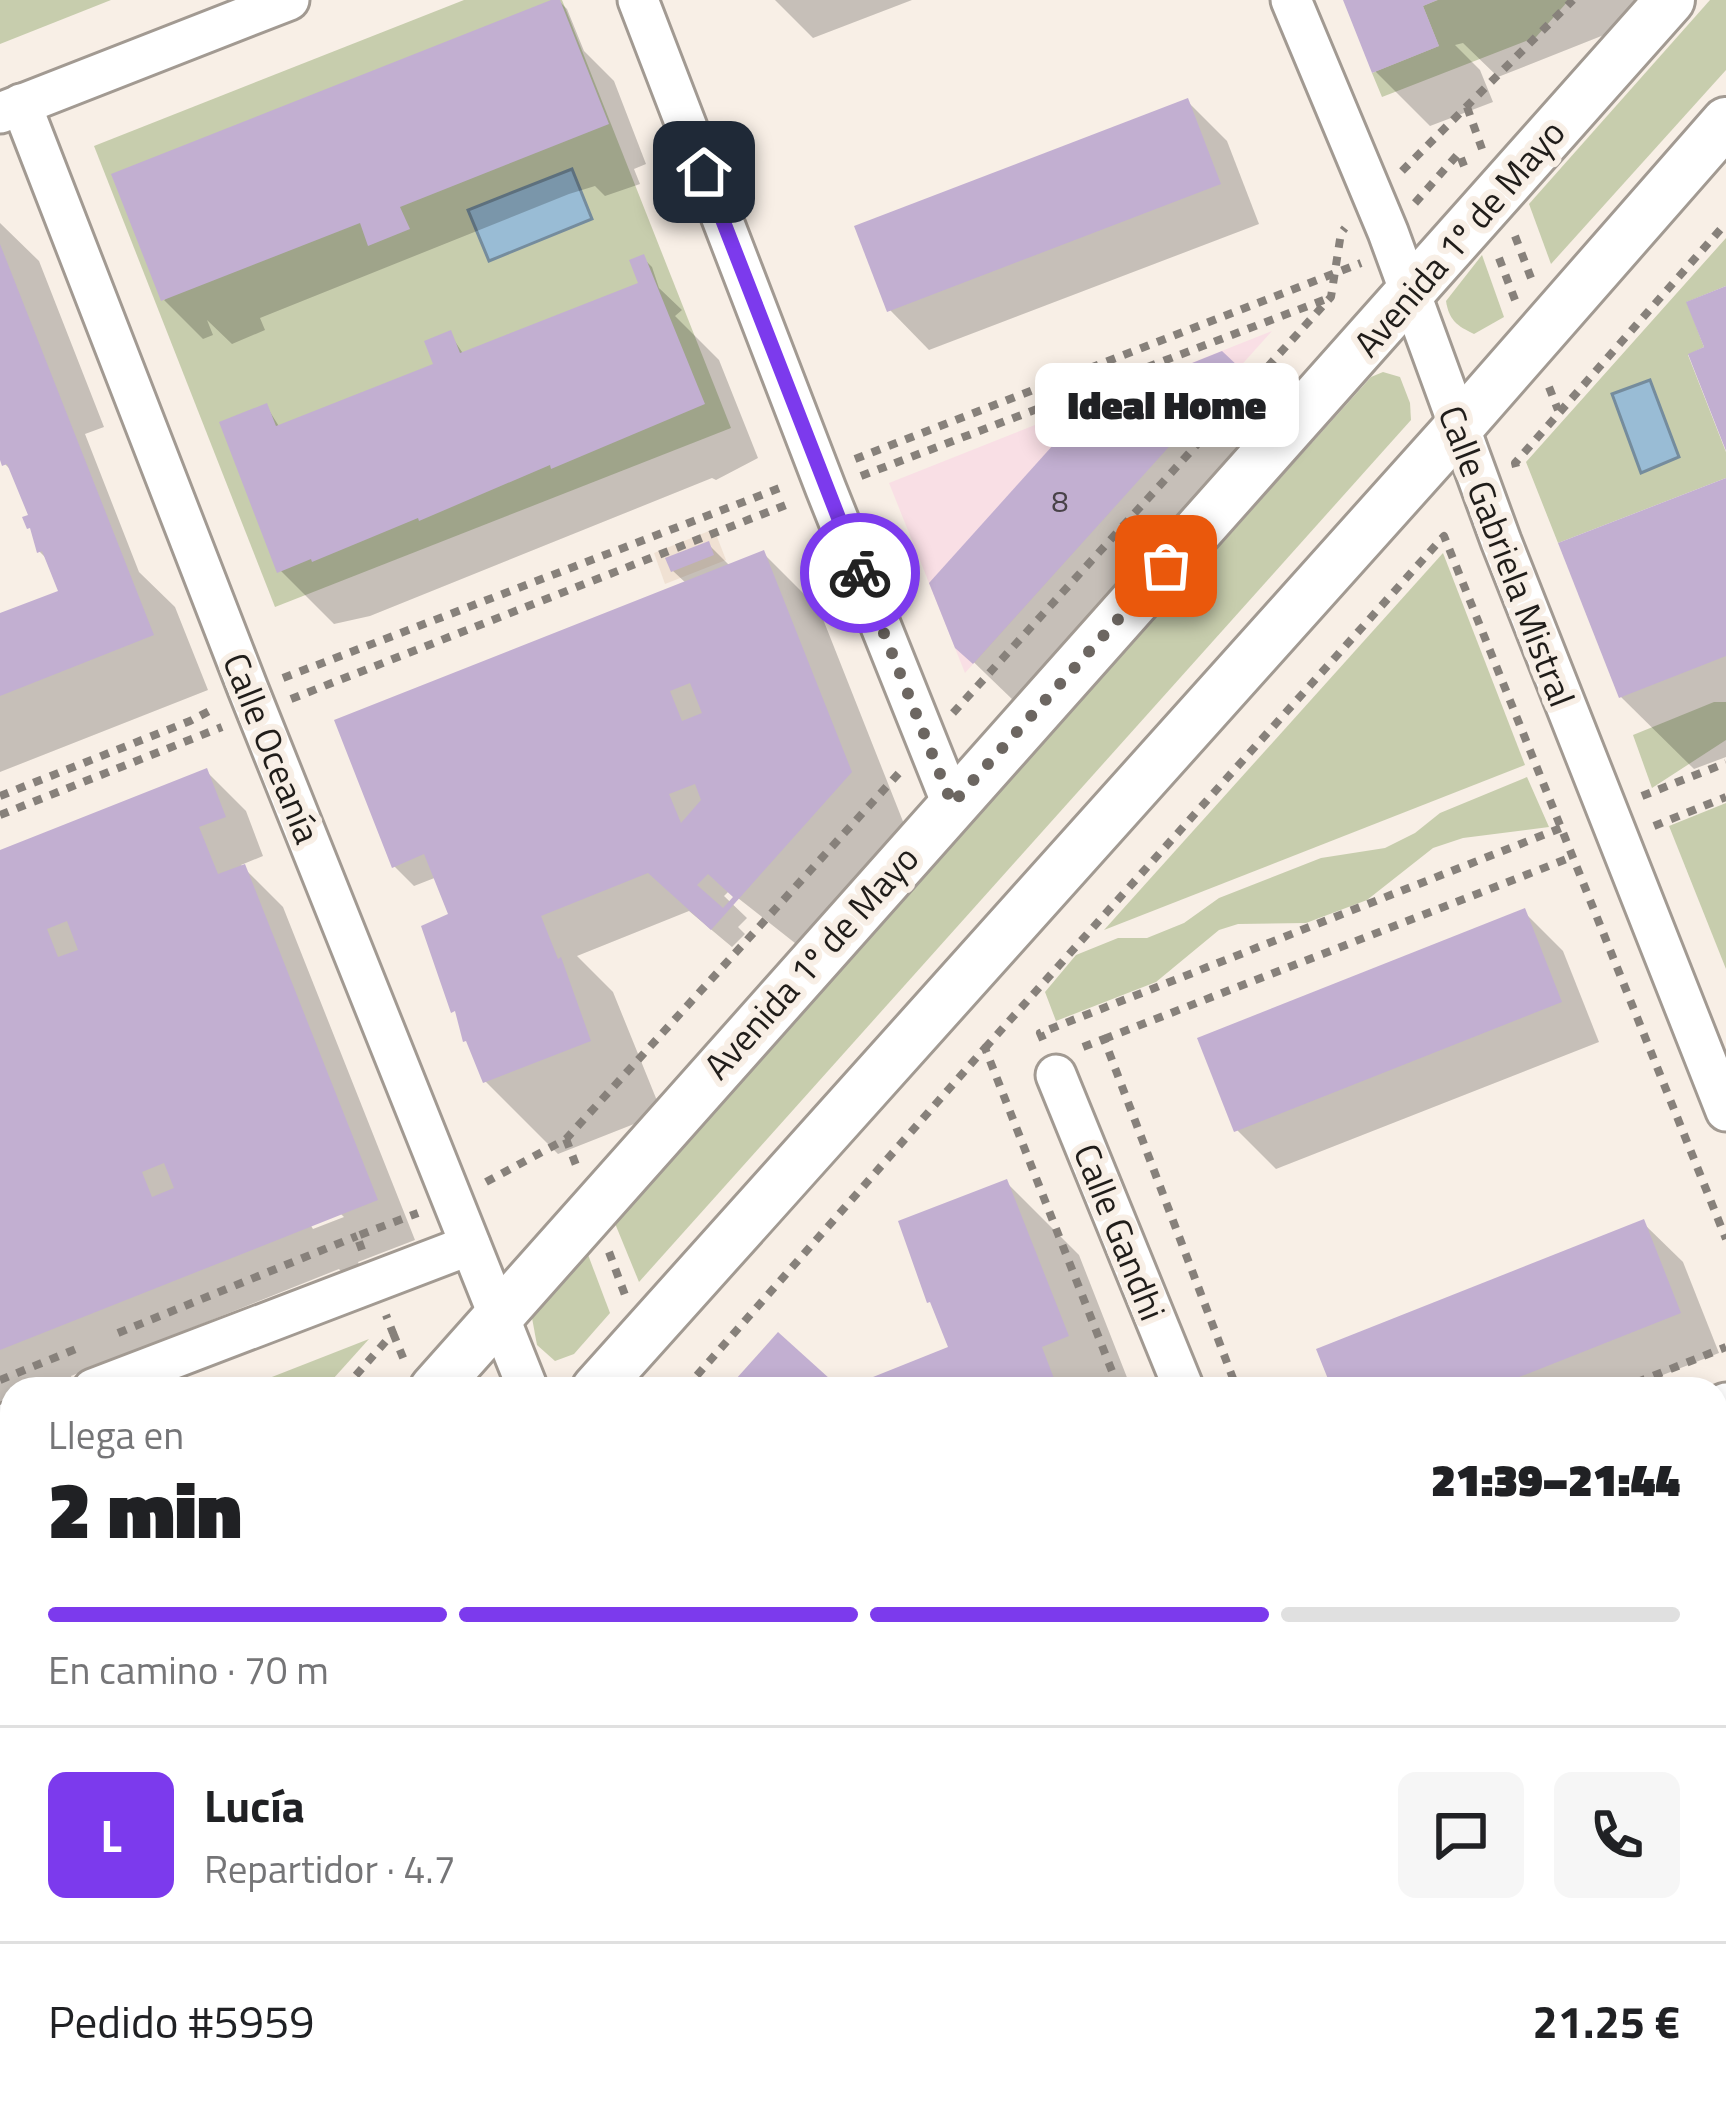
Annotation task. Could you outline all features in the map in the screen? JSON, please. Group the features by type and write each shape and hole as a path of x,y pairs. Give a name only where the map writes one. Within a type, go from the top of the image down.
{"street":[{"path":"10,109 289,0"},
{"path":"638,0 952,804"},
{"name":"Calle Gabriela Mistral","path":"1291,0 1388,232 1458,428 1726,1111"},
{"name":"Avenida 1º de Mayo","path":"445,1377 592,1206 1670,0"},
{"name":"Calle Oceanía","path":"10,109 524,1377"},
{"path":"607,1377 1458,428 1726,122"},
{"name":"Calle Gandhi","path":"1054,1068 1179,1377"},
{"path":"125,1377 470,1245"}],"path":[{"path":"1467,107 1575,392"},
{"path":"1523,485 1515,463 1726,223"},
{"path":"0,815 826,489 1331,297"},
{"path":"696,1377 1444,536 1726,1239"},
{"path":"1611,825 1646,795 1726,763"},
{"path":"1637,773 1646,795"},
{"path":"1573,857 1104,1039 1054,1068 1040,1033 1561,828 1611,825 1726,797"},
{"path":"1104,1039 1232,1377"},
{"path":"985,1048 1114,1377"},
{"path":"566,1139 641,1338"},
{"path":"105,1338 357,1236"},
{"path":"7,1377 84,1346"},
{"path":"1650,1377 1726,1347"}],"shaded area":[{"path":"1272,331 965,673 889,483"},
{"path":"714,529 726,560 665,584 654,553"}],"green space":[{"path":"0,0 111,0 0,44"},
{"path":"464,0 562,0 731,428 275,607 94,146"},
{"path":"1438,0 1569,0 1536,37 1382,97 1372,73 1439,46 1423,6"},
{"path":"1710,0 1726,0 1726,70 1551,264 1529,204"},
{"path":"1726,238 1726,286 1687,302 1704,347 1688,355 1726,452 1726,478 1558,543 1526,462"},
{"path":"1482,255 1504,317 1474,334 1455,322 1446,301"},
{"path":"1383,372 1400,377 1411,420 639,1282 614,1221 1371,377"},
{"path":"1443,553 1525,765 1104,930"},
{"path":"1714,702 1726,702 1726,740 1652,788 1633,735"},
{"path":"1527,777 1549,827 1463,838 1433,848 1367,900 1306,923 1238,924 1219,930 1156,982 1056,1021 1045,992 1076,955 1118,938 1147,938 1184,923 1219,898 1321,858 1385,848 1440,813"},
{"path":"1726,803 1726,969 1669,826"},
{"path":"587,1252 610,1313 574,1354 555,1361 537,1345 532,1318"},
{"path":"369,1339 335,1377 272,1377"}],"water":[{"path":"572,169 592,219 489,261 468,210"},
{"path":"1650,380 1679,457 1641,473 1612,394"}],"building":[{"path":"560,0 609,124 400,207 410,229 368,246 360,223 161,301 111,174"},
{"path":"1343,0 1437,0 1423,6 1439,46 1372,73"},
{"path":"1188,98 1221,184 887,312 854,226"},
{"path":"0,244 154,635 0,696 0,613 58,591 22,517 28,515 7,464 2,466 0,460"},
{"path":"644,254 705,404 551,469 550,465 419,521 277,573 219,422 267,403 276,426 433,364 424,341 451,330 460,353 638,283 629,260"},
{"path":"1726,286 1726,451 1688,354 1704,347 1686,302"},
{"path":"1222,351 1240,368 973,664 955,648 929,583 1090,404"},
{"path":"1726,478 1726,656 1619,698 1558,543"},
{"path":"709,541 714,555 671,572 665,558"},
{"path":"764,550 852,772 711,930 648,873 541,916 591,1041 483,1083 463,1042 455,1011 451,1013 421,926 448,914 424,854 392,868 334,720","holes":["690,683 702,713 682,721 670,691","695,784 701,800 681,823 669,794","708,874 733,897 723,908 697,885"]},
{"path":"207,768 226,817 199,827 218,874 245,864 378,1200 0,1350 0,850","holes":["67,921 78,950 58,957 47,929","164,1163 174,1188 152,1197 142,1172"]},
{"path":"1525,908 1562,1002 1234,1132 1197,1038"},
{"path":"1007,1179 1069,1336 1042,1347 1053,1377 873,1377 948,1347 898,1221"},
{"path":"1644,1219 1681,1313 1519,1377 1327,1377 1316,1349"},
{"path":"778,1332 828,1377 738,1377"}],"way so far":[{"path":"860,573 952,804 1166,566"}],"place":[{"name":"Ideal Home","path":"1166,566"}],"route":[{"path":"704,172 860,573"}]}
